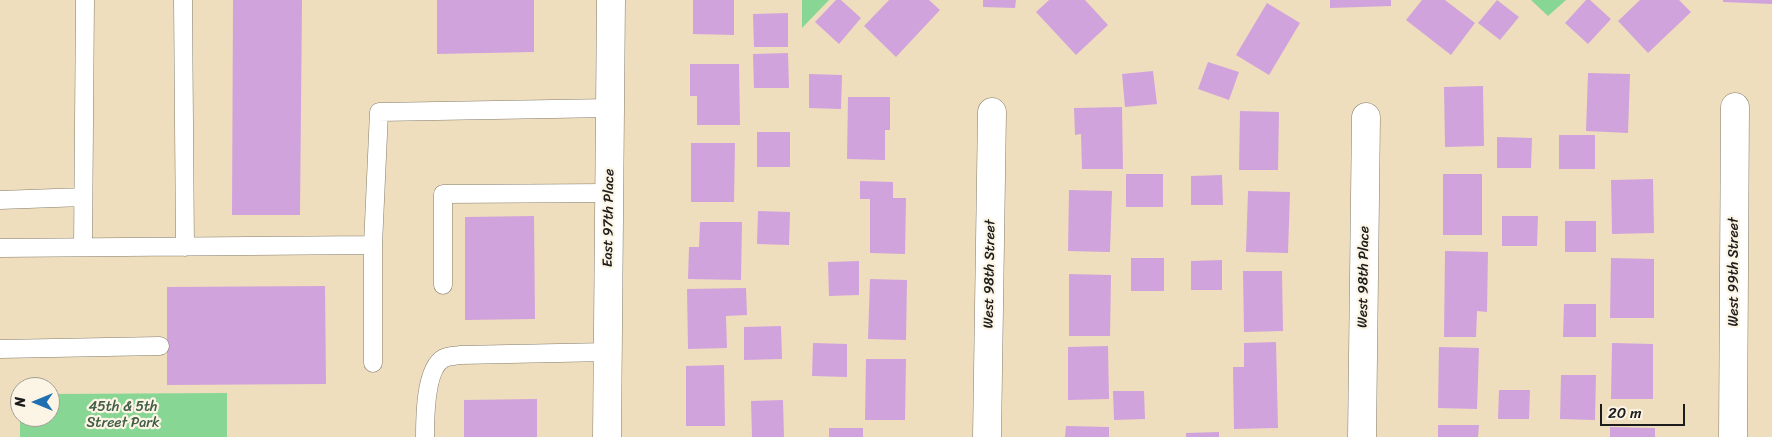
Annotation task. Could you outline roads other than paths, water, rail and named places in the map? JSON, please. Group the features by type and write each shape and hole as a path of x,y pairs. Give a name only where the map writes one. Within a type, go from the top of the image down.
{"street":[{"name":"East 97th Place","path":"607,437 611,0"},
{"name":"West 99th Street","path":"1733,437 1735,107"},
{"name":"West 98th Street","path":"987,437 992,112"},
{"name":"West 98th Place","path":"1362,437 1366,116"}],"lane":[{"path":"83,247 85,0"},
{"path":"183,0 185,247"},
{"path":"373,363 373,245 379,112 610,108"},
{"path":"443,285 443,194 610,193"},
{"path":"0,200 83,197"},
{"path":"0,248 373,245"},
{"path":"0,349 160,346"},
{"path":"425,437 426,400 434,370 443,359 460,354 608,352"}],"park label":[{"name":"45th & 5th Street Park","path":"123,416"}]}
